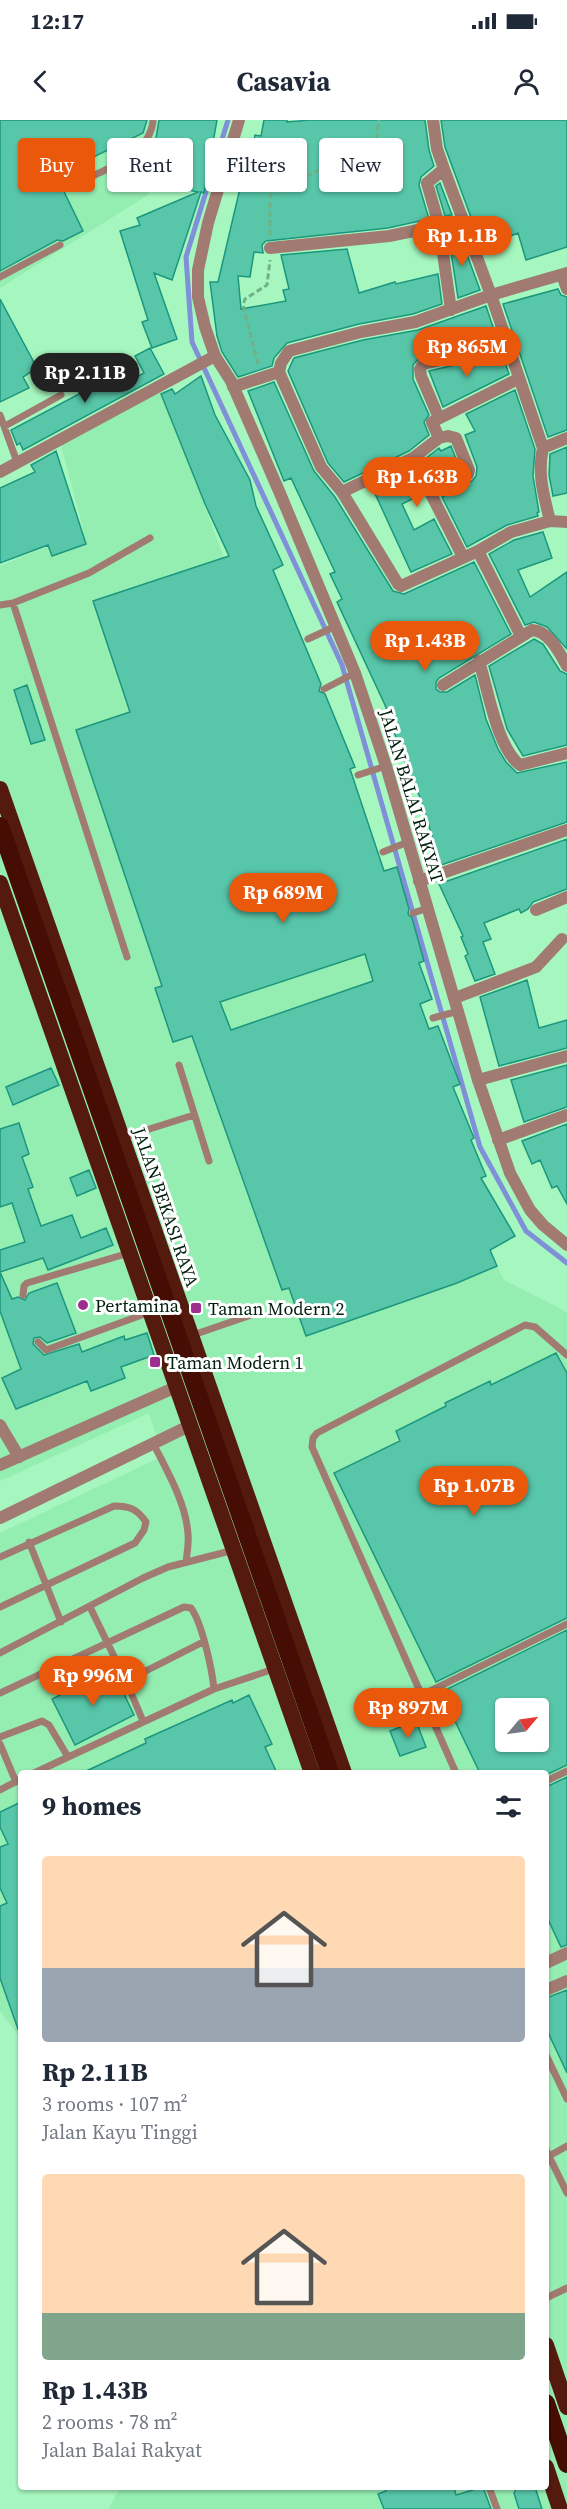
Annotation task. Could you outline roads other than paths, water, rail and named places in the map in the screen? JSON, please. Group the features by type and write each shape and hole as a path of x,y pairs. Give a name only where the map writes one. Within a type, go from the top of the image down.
{"highway":[{"name":"JALAN BEKASI RAYA","path":"0,789 343,1770"},
{"path":"0,826 329,1770"},
{"path":"29,873 0,883 311,1770"},
{"path":"198,1450 226,1440"},
{"path":"255,1608 283,1600"},
{"path":"549,2354 567,2407"},
{"path":"549,2412 567,2464"},
{"path":"549,2456 567,2452"},
{"path":"549,2476 560,2509"}],"street":[{"name":"JALAN BALAI RAKYAT","path":"239,120 208,223 198,270 198,297 212,358 233,387 352,675 383,767 403,844 419,881 420,911 455,998 453,1012 519,1193 543,1225 567,1245"},
{"path":"447,120 434,123 437,149 543,448 540,458 541,485 550,520"},
{"path":"444,170 427,183 439,225 451,310"},
{"path":"270,248 388,236 462,221"},
{"path":"567,288 564,274 490,295 415,322 361,332 289,351 281,363 279,372 321,467 342,492 398,584 405,585 478,551 511,532 550,520 567,522"},
{"path":"439,418 421,376 420,369 423,364 506,345"},
{"path":"0,472 212,358"},
{"path":"233,387 279,372"},
{"path":"439,438 432,422 519,379"},
{"path":"342,492 413,458 439,438 448,436 456,438 469,470 465,477 431,494 463,557"},
{"path":"543,448 567,438"},
{"path":"478,551 521,636"},
{"path":"443,685 532,630 540,630 556,647 567,666"},
{"path":"479,662 500,732 512,759 520,765 567,753"},
{"path":"419,881 567,830"},
{"path":"536,910 567,897"},
{"path":"455,998 536,967 562,939"},
{"path":"478,1080 567,1056"},
{"path":"498,1140 567,1115"},
{"path":"0,1465 176,1387"},
{"path":"0,1425 19,1457"},
{"path":"0,1518 152,1442 189,1426"},
{"path":"549,1962 567,1953"},
{"path":"549,1989 567,1981"}],"lane":[{"path":"95,174 137,151 152,131 153,120"},
{"path":"0,277 60,245"},
{"path":"5,426 62,395"},
{"path":"0,415 17,462"},
{"path":"0,605 13,603 89,573 150,538"},
{"path":"13,603 127,957"},
{"path":"311,638 332,628"},
{"path":"327,688 352,675"},
{"path":"362,773 383,767"},
{"path":"385,851 403,844"},
{"path":"436,1017 453,1012"},
{"path":"179,1065 210,1161"},
{"path":"121,1138 194,1115"},
{"path":"23,1295 24,1286 27,1283 129,1253"},
{"path":"38,1342 46,1350 150,1312"},
{"path":"190,1336 257,1313"},
{"path":"455,1770 312,1447 313,1438 317,1433 525,1325 535,1327 567,1355"},
{"path":"152,1442 172,1483 186,1521 188,1536 186,1562"},
{"path":"0,1557 29,1542 114,1506 128,1506 138,1510 146,1522 144,1530 135,1543 0,1606"},
{"path":"29,1542 61,1622"},
{"path":"0,1653 143,1578 186,1562 234,1550"},
{"path":"90,1607 143,1721"},
{"path":"0,1693 107,1641 184,1607 191,1608 198,1617 212,1671 214,1689"},
{"path":"422,1695 567,1624"},
{"path":"126,1681 203,1642"},
{"path":"40,1770 214,1689 277,1668"},
{"path":"0,1737 42,1721 49,1725 68,1757"},
{"path":"0,1744 18,1779"},
{"path":"549,1780 567,1771"},
{"path":"0,1790 18,1781"},
{"path":"549,2061 567,2099"},
{"path":"549,2153 567,2146"},
{"path":"549,2155 567,2193"},
{"path":"549,2297 567,2289"},
{"path":"490,2490 497,2509"}],"waterway":[{"path":"228,120 186,257 192,342 342,665 480,1147 526,1231 567,1263"}],"place":[{"name":"Pertamina","path":"83,1305"},
{"name":"Taman Modern 2","path":"196,1308"},
{"name":"Taman Modern 1","path":"155,1362"}]}
